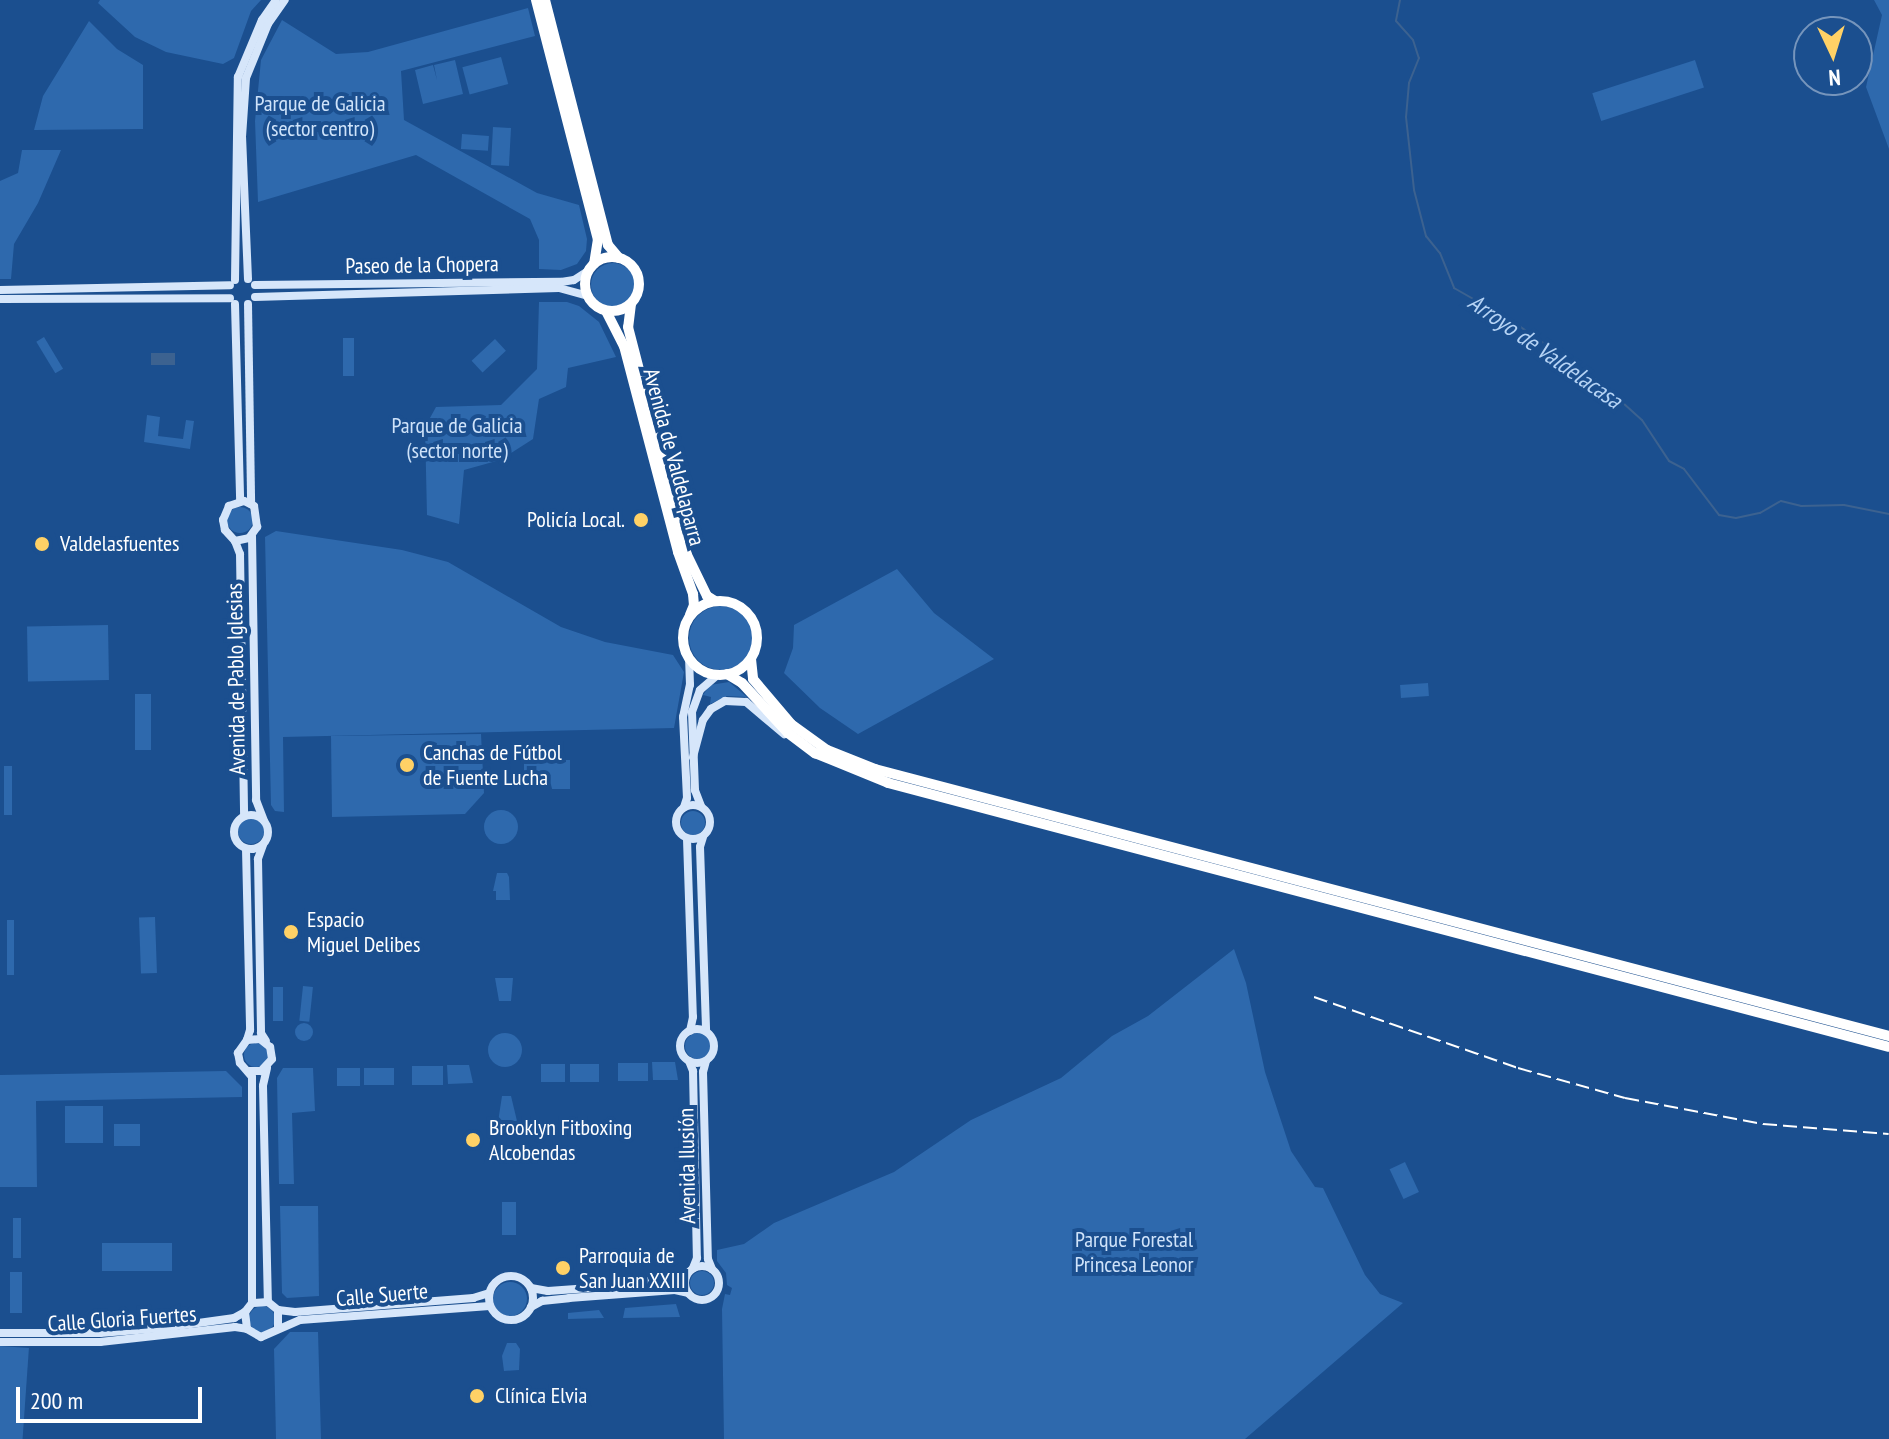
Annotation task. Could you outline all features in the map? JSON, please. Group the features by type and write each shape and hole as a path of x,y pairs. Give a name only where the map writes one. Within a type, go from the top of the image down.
{"highway":[{"path":"536,0 598,239 588,296 606,311 624,309 631,304 639,281 633,266 619,258 608,245 545,0"},
{"path":"591,268 610,257 619,258"},
{"name":"Avenida de Valdelaparra","path":"631,304 628,327 687,555 707,596 715,601"},
{"name":"Avenida de Valdelaparra","path":"606,311 624,346 678,552 693,594 694,605 690,615"},
{"path":"1889,1036 875,769 827,750 791,724 753,679 751,659 758,636 749,613 727,601 701,605 690,615 683,635 689,659 697,667 742,683 788,733 815,753 888,783 1889,1047"},
{"path":"722,675 751,659"}],"main road":[{"path":"240,501 233,301 238,77 262,20 276,0"},
{"path":"251,504 240,501 229,506 223,520 225,530 235,541 252,535 258,522 251,504 252,301 242,137 246,78 268,24 285,0"},
{"name":"Paseo de la Chopera","path":"233,282 561,282 574,280 591,268"},
{"path":"0,290 233,282"},
{"name":"Paseo de la Chopera","path":"233,301 557,288 588,296"},
{"path":"0,299 233,301"},
{"name":"Avenida de Pablo Iglesias","path":"252,535 256,800 264,821"},
{"name":"Avenida de Pablo Iglesias","path":"235,541 242,576 244,816"},
{"path":"689,659 690,685 683,717 684,807 676,823 679,833 687,839 703,837"},
{"path":"687,839 693,1017 690,1031 680,1046 689,1061 706,1061 715,1049 713,1039 706,1031 700,847 710,829 711,818 701,806 695,790 695,701 705,684 722,675"},
{"path":"693,757 699,730 711,709 719,703 736,699 746,702 797,745 815,753"},
{"path":"684,807 701,806"},
{"path":"263,845 246,849 237,843 233,831 244,816 258,816 264,821 268,835 258,859 261,1033 272,1053 263,1086 268,1302"},
{"path":"246,849 250,1030 238,1058 248,1071 252,1086 252,1303 245,1312 247,1329 261,1337 273,1333 278,1327 278,1310 268,1302 252,1303"},
{"path":"690,1031 706,1031"},
{"path":"247,1040 266,1042"},
{"name":"Avenida Ilusión","path":"689,1061 693,1071 697,1258 693,1268"},
{"name":"Avenida Ilusión","path":"706,1061 703,1076 707,1253 712,1269"},
{"path":"248,1071 267,1068"},
{"path":"693,1268 712,1269 719,1278 716,1294 703,1301 675,1290 569,1298 542,1301 520,1319 511,1321 501,1319 489,1306 489,1293 496,1281 505,1277 524,1280 531,1288 548,1291 686,1276 693,1268"},
{"path":"686,1276 688,1293"},
{"path":"531,1288 531,1307"},
{"name":"Calle Suerte","path":"278,1310 295,1312 473,1298 489,1293"},
{"name":"Calle Suerte","path":"278,1327 300,1320 489,1306"},
{"name":"Calle Gloria Fuertes","path":"0,1333 100,1333 162,1328 234,1318 245,1312"},
{"name":"Calle Gloria Fuertes","path":"0,1342 100,1342 235,1327 247,1329"}],"green space":[{"path":"100,0 261,0 251,11 234,58 223,64 166,52 135,37 98,3"},
{"path":"1874,0 1889,0 1889,149 1869,96 1873,96 1873,56 1882,15"},
{"name":"Parque de Galicia (sector centro)","path":"528,8 535,36 401,71 404,120 537,193 579,205 587,239 586,251 577,264 561,270 539,269 539,240 530,219 416,155 258,202 255,121 261,60 282,20 336,54 368,52"},
{"path":"89,21 117,49 143,65 143,129 34,130 43,96"},
{"path":"501,57 508,84 470,94 462,67"},
{"path":"455,60 463,94 423,104 415,70 433,65 437,80 434,65"},
{"path":"1695,60 1704,88 1601,121 1592,93"},
{"path":"493,127 511,128 509,166 491,165"},
{"path":"462,134 489,136 488,151 461,149"},
{"path":"22,150 61,150 38,203 14,244 11,279 0,279 0,181 18,173"},
{"path":"613,263 629,269 635,285 629,301 613,307 597,301 591,285 597,269"},
{"name":"Parque de Galicia (sector norte)","path":"539,302 567,302 579,306 599,322 616,357 568,368 566,387 539,399 533,439 500,460 464,470 459,524 427,515 425,427 436,407 501,405 537,369"},
{"path":"44,337 63,369 55,373 36,342"},
{"path":"343,338 354,338 354,376 343,376"},
{"path":"495,339 506,351 483,373 472,361"},
{"path":"147,415 160,417 158,436 183,439 186,420 194,421 190,449 144,442"},
{"path":"240,507 249,511 253,520 249,529 240,533 231,529 227,520 231,511"},
{"path":"276,531 402,550 448,562 561,627 605,642 673,655 684,672 674,728 283,737 284,812 275,811 271,805 265,537"},
{"path":"897,569 934,613 994,659 858,734 820,708 784,673 793,648 794,625"},
{"path":"721,606 739,612 747,620 753,638 747,656 739,664 721,670 703,664 695,656 689,638 695,620 703,612"},
{"path":"108,625 109,680 28,681 27,626"},
{"path":"729,682 747,697 727,696 710,704 711,697 703,695 710,685"},
{"path":"1428,683 1429,696 1401,698 1400,685"},
{"path":"135,694 151,694 151,750 135,750"},
{"name":"Canchas de Fútbol de Fuente Lucha","path":"481,734 484,793 465,814 332,817 331,736"},
{"path":"524,760 570,760 570,789 524,789"},
{"path":"4,766 12,766 12,815 4,815"},
{"path":"501,810 513,815 518,827 513,839 501,844 489,839 484,827 489,815"},
{"path":"693,811 702,814 705,823 702,832 693,835 684,832 681,823 684,814"},
{"path":"251,818 260,822 264,831 260,840 251,844 242,840 238,831 242,822"},
{"path":"497,873 507,873 509,877 510,900 496,900 496,891 493,891"},
{"path":"155,917 157,973 141,974 139,918"},
{"path":"7,920 14,920 14,975 7,975"},
{"name":"Parque Forestal Princesa Leonor","path":"1234,949 1246,983 1265,1072 1291,1151 1315,1187 1323,1188 1365,1275 1380,1294 1403,1303 1245,1439 724,1439 722,1309 725,1294 730,1295 732,1288 727,1285 726,1273 717,1261 717,1250 744,1244 774,1223 894,1172 971,1120 1061,1078 1112,1036 1148,1016"},
{"path":"495,978 513,978 511,1001 499,1001"},
{"path":"303,986 313,987 309,1022 299,1021"},
{"path":"273,987 283,987 283,1021 273,1021"},
{"path":"304,1023 313,1032 304,1041 295,1032"},
{"path":"505,1033 517,1038 522,1050 517,1062 505,1067 493,1062 488,1050 493,1038"},
{"path":"698,1033 707,1037 711,1046 707,1055 698,1059 689,1055 685,1046 689,1037"},
{"path":"256,1043 265,1046 268,1055 265,1064 256,1067 247,1064 244,1055 247,1046"},
{"path":"652,1062 675,1062 678,1080 653,1080"},
{"path":"618,1063 648,1063 648,1081 618,1081"},
{"path":"541,1064 565,1064 565,1082 541,1082"},
{"path":"570,1064 599,1064 599,1082 570,1082"},
{"path":"447,1065 469,1065 473,1083 448,1084"},
{"path":"412,1066 443,1066 443,1085 412,1085"},
{"path":"283,1068 313,1068 315,1111 292,1113 294,1184 279,1184 277,1078"},
{"path":"337,1068 360,1068 360,1086 337,1086"},
{"path":"364,1068 394,1068 394,1085 364,1085"},
{"path":"226,1071 242,1087 242,1097 36,1101 37,1187 0,1187 0,1075"},
{"path":"502,1096 511,1096 517,1121 498,1122"},
{"path":"65,1106 103,1106 103,1143 65,1143"},
{"path":"114,1124 140,1124 140,1146 114,1146"},
{"path":"1405,1162 1419,1192 1404,1199 1390,1169"},
{"path":"502,1202 516,1202 516,1235 502,1235"},
{"path":"280,1206 318,1206 319,1296 287,1298 282,1293"},
{"path":"13,1218 21,1218 21,1258 13,1258"},
{"path":"102,1243 172,1243 172,1271 102,1271"},
{"path":"702,1271 713,1278 714,1283 707,1294 702,1295 691,1288 690,1283 697,1272"},
{"path":"10,1272 22,1272 22,1313 10,1313"},
{"path":"510,1282 522,1287 527,1299 522,1311 510,1316 498,1311 493,1299 498,1287"},
{"path":"676,1304 680,1317 623,1318 625,1308"},
{"path":"262,1306 271,1310 275,1319 271,1328 262,1332 253,1328 249,1319 253,1310"},
{"path":"599,1310 604,1318 568,1319 568,1313"},
{"path":"290,1332 318,1332 321,1439 276,1439 274,1349"},
{"path":"507,1343 516,1343 520,1349 519,1370 504,1371 502,1356"},
{"path":"0,1346 29,1348 23,1439 0,1439"}],"shaded area":[{"path":"151,353 175,353 175,365 151,365"}],"waterway":[{"name":"Arroyo de Valdelacasa","path":"1400,0 1396,21 1413,40 1419,58 1409,83 1406,117 1414,190 1426,236 1440,253 1454,288 1512,321 1602,384 1642,420 1669,461 1684,469 1719,515 1736,518 1760,513 1781,501 1801,506 1844,505 1889,514"}],"railway":[{"path":"1314,997 1518,1068 1625,1098 1763,1124 1889,1134"}],"place":[{"name":"Policía Local.","path":"641,520"},
{"name":"Valdelasfuentes","path":"42,544"},
{"name":"Canchas de Fútbol de Fuente Lucha","path":"407,765"},
{"name":"Espacio Miguel Delibes","path":"291,932"},
{"name":"Brooklyn Fitboxing Alcobendas","path":"473,1140"},
{"name":"Parroquia de San Juan XXIII","path":"563,1268"},
{"name":"Clínica Elvia","path":"477,1396"}]}
